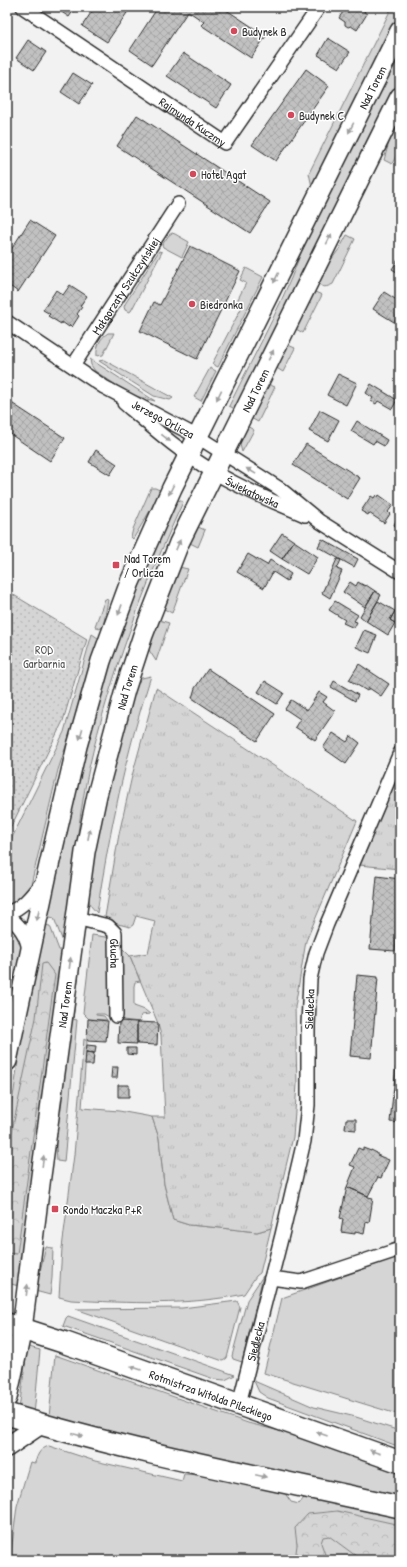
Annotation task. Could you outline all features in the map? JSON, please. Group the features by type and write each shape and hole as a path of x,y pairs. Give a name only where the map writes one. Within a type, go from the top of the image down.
{"main road":[{"name":"Nad Torem","path":"7,1061 47,874 77,746 102,661 130,582 156,522 400,31"},
{"name":"Nad Torem","path":"7,1398 16,1360 14,1326 86,852 97,795 125,690 159,591 179,543 213,471 400,96"},
{"name":"Rotmistrza Witolda Pileckiego","path":"14,1326 239,1404 400,1462"},
{"path":"7,1414 145,1451 400,1507"},
{"path":"7,1447 40,1424"}],"street":[{"name":"Rajmunda Kuczmy","path":"23,7 225,143 319,7"},
{"name":"Małgorzaty Szułczyńskiej","path":"73,366 178,204"},
{"name":"Jerzego Orlicza","path":"7,322 104,386 198,437 222,453"},
{"name":"Jerzego Orlicza","path":"104,386 189,456"},
{"name":"Świekatowska","path":"222,453 280,489 319,522"},
{"name":"Świekatowska","path":"189,456 213,471 274,502 319,522 400,572"},
{"name":"Siedlecka","path":"239,1404 304,1141 308,1105 308,1026 310,986 316,953 400,753"},
{"path":"30,954 28,942 24,933 7,915 34,894 47,874"},
{"name":"Głucha","path":"76,918 108,926 115,933 116,1016"},
{"path":"271,1278 301,1282 400,1249"}],"green space":[{"path":"392,7 400,7 400,16 314,188 312,187 309,173"},
{"path":"400,47 400,79 235,409 229,406 292,277 308,232"},
{"path":"400,114 400,148 392,164 384,160 393,128"},
{"path":"172,233 189,242 182,257 163,247 162,245"},
{"path":"347,235 355,239 333,284 327,287 321,286 318,282 319,276 340,248"},
{"path":"159,251 162,252 131,311 129,312 125,310 125,304"},
{"path":"246,268 263,277 218,367 212,364 243,305 237,301 246,283 240,280"},
{"path":"312,292 322,295 303,333 296,329"},
{"path":"108,333 114,333 103,355 97,356 99,343"},
{"path":"288,345 295,348 283,372 275,367"},
{"path":"90,359 155,401 131,395 95,371 91,365"},
{"path":"104,360 173,398 170,400 154,396 99,361"},
{"path":"210,368 216,371 201,401 194,397"},
{"path":"268,384 275,387 258,422 249,417"},
{"path":"245,425 254,430 242,452 239,441"},
{"path":"151,488 162,491 133,539 131,537 133,529"},
{"path":"176,499 183,502 155,566 129,632 97,734 81,811 65,942 63,942 54,918 46,916 89,733 133,596"},
{"path":"198,527 205,530 198,547 190,543 195,528"},
{"path":"179,567 188,569 172,613 162,608"},
{"name":"ROD Garbarnia","path":"7,591 87,639 63,721 7,835"},
{"path":"105,599 108,600 103,627 99,629 95,626"},
{"path":"159,620 169,623 156,661 147,647"},
{"path":"92,634 98,638 100,643 58,770 30,889 20,901 7,907 7,848 64,732"},
{"path":"151,676 119,793 97,913 90,905 87,891 103,808 137,679"},
{"path":"156,688 357,821 306,941 295,1007 297,1085 293,1137 271,1228 257,1232 189,1225 173,1220 164,1184 159,1138 152,1117 165,1117 161,1035 157,1021 130,956 148,953 155,921 136,916 133,925 130,927 114,923 105,917 119,834 132,776"},
{"path":"400,770 400,869 359,865"},
{"path":"44,925 50,926 59,950 63,951 19,1286 7,1283 7,1122 14,1091 24,1016"},
{"path":"16,933 22,948 12,998 7,1014 7,937"},
{"path":"92,935 112,938 113,1015 109,1017 104,1014 96,1014 104,1016 107,1020 89,1019 83,1013"},
{"path":"118,944 130,956 140,981 135,982 134,986 134,1006 145,1010 150,1014 141,1015 139,1022 120,1019"},
{"path":"79,953 81,954 73,1019 77,1020 64,1162 57,1161 55,1130"},
{"path":"46,963 55,975 17,1254 7,1253 7,1154 36,1018 42,964"},
{"path":"84,1039 87,1041 82,1108 119,1111 152,1117 159,1138 164,1184 173,1220 189,1225 257,1232 271,1228 260,1273 256,1276 244,1294 223,1298 158,1303 71,1300 59,1297 62,1248 74,1155"},
{"path":"46,1247 53,1248 50,1295 35,1291"},
{"path":"400,1256 400,1415 264,1373 282,1298"},
{"path":"263,1276 242,1362 233,1359 232,1356 247,1300"},
{"path":"237,1301 240,1307 227,1358 223,1361 76,1309 182,1308"},
{"path":"68,1316 235,1375 225,1380 214,1379 63,1326"},
{"path":"29,1347 40,1350 34,1415 19,1409 27,1350"},
{"path":"55,1355 248,1423 299,1436 400,1470 400,1499 101,1431 49,1417"},
{"path":"254,1381 314,1407 356,1417 400,1431 400,1447 268,1398 259,1392"},
{"path":"49,1446 95,1461 182,1481 184,1474 216,1476 284,1492 291,1502 299,1504 304,1498 313,1496 400,1516 400,1560 10,1560 17,1506 30,1462 35,1463 40,1452"},
{"path":"337,1511 400,1525 400,1560 365,1560 356,1556 329,1536 323,1537 321,1543 327,1560 295,1560 297,1545 295,1528 308,1514"}],"building":[{"path":"54,7 76,7 69,17"},
{"path":"95,7 131,7 107,42 82,26"},
{"name":"Budynek B","path":"158,7 222,7 266,36 251,58 201,25 204,22 188,11 152,65 130,50"},
{"path":"346,7 368,7 364,12 367,14 357,30 351,26 348,27 345,25 345,22 339,18"},
{"path":"328,38 350,52 339,68 318,55"},
{"path":"28,40 46,52 34,70 16,58"},
{"path":"183,53 231,85 216,108 167,76"},
{"name":"Budynek C","path":"306,69 329,86 276,161 252,145"},
{"path":"73,73 92,85 79,104 61,92"},
{"name":"Hotel Agat","path":"137,115 270,202 250,233 117,146"},
{"path":"30,220 55,236 18,292 7,284 7,256"},
{"name":"Biedronka","path":"190,246 240,271 197,359 140,331 154,302 160,305"},
{"path":"400,257 400,274 392,269"},
{"path":"70,285 87,296 80,306 82,307 77,314 79,316 72,327 70,325 69,327 62,322 61,324 48,316 50,314 43,310 56,290 63,295"},
{"path":"384,292 400,302 400,313 394,322 373,309"},
{"path":"338,374 357,383 346,405 327,395"},
{"path":"371,384 397,400 392,409 378,401 376,404 371,401 373,398 366,393"},
{"path":"7,400 65,438 50,461 7,432"},
{"path":"320,410 339,420 328,441 309,431"},
{"path":"357,421 387,440 384,446 375,441 373,444 351,431"},
{"path":"306,444 360,478 347,499 293,465"},
{"path":"96,450 117,464 110,475 89,462"},
{"path":"376,495 378,497 379,495 393,505 388,512 390,514 384,523 369,513 368,515 361,511 371,496 374,498"},
{"path":"400,512 400,537 395,534 398,528 394,525"},
{"path":"282,533 294,541 282,559 270,551"},
{"path":"322,539 358,559 354,567 318,547"},
{"path":"294,541 318,557 307,574 282,559"},
{"path":"248,554 267,565 270,560 291,574 287,581 273,572 264,588 237,572"},
{"path":"337,559 341,560 337,569 342,571 330,598 322,593"},
{"path":"350,582 356,586 358,582 375,591 365,607 343,592"},
{"path":"375,591 381,595 366,621 360,616"},
{"path":"335,601 358,615 354,621 357,622 354,628 343,623 345,620 329,610"},
{"path":"378,601 395,611 390,620 395,623 388,635 366,621"},
{"path":"395,611 400,612 400,626 390,620"},
{"path":"364,630 377,635 370,653 356,647"},
{"path":"359,664 389,684 381,696 369,688 367,691 349,680"},
{"path":"208,669 275,714 257,741 192,698 195,688"},
{"path":"265,681 284,693 277,704 258,692"},
{"path":"334,681 358,695 355,701 331,687"},
{"path":"319,692 327,697 323,702 335,711 315,740 295,727 300,719 285,709 291,700 307,710"},
{"path":"333,733 347,742 351,736 360,743 346,764 323,748"},
{"path":"377,876 400,879 400,898 395,951 370,949"},
{"path":"357,975 378,977 371,1058 350,1056"},
{"path":"88,1019 108,1021 106,1041 87,1040"},
{"path":"119,1021 137,1022 137,1044 118,1043"},
{"path":"137,1022 158,1023 157,1045 137,1044"},
{"path":"87,1045 96,1046 95,1053 86,1052"},
{"path":"127,1048 136,1048 136,1055 127,1054"},
{"path":"86,1052 94,1053 93,1065 85,1065"},
{"path":"400,1060 400,1123 390,1122 396,1067 399,1067"},
{"path":"112,1067 118,1067 117,1078 111,1078"},
{"path":"118,1085 129,1085 129,1097 118,1097"},
{"path":"346,1119 356,1119 356,1130 345,1129"},
{"path":"358,1148 363,1150 363,1148 371,1150 377,1153 377,1155 389,1160 381,1178 378,1177 368,1196 347,1187 355,1167 350,1165"},
{"path":"347,1187 373,1198 369,1223 366,1222 364,1234 355,1232 355,1234 341,1232 343,1219 340,1218"}],"place":[{"name":"Budynek B","path":"234,31"},
{"name":"Budynek C","path":"291,115"},
{"name":"Hotel Agat","path":"193,174"},
{"name":"Biedronka","path":"192,304"},
{"name":"Nad Torem / Orlicza","path":"116,565"},
{"name":"Rondo Maczka P+R","path":"55,1209"}]}
